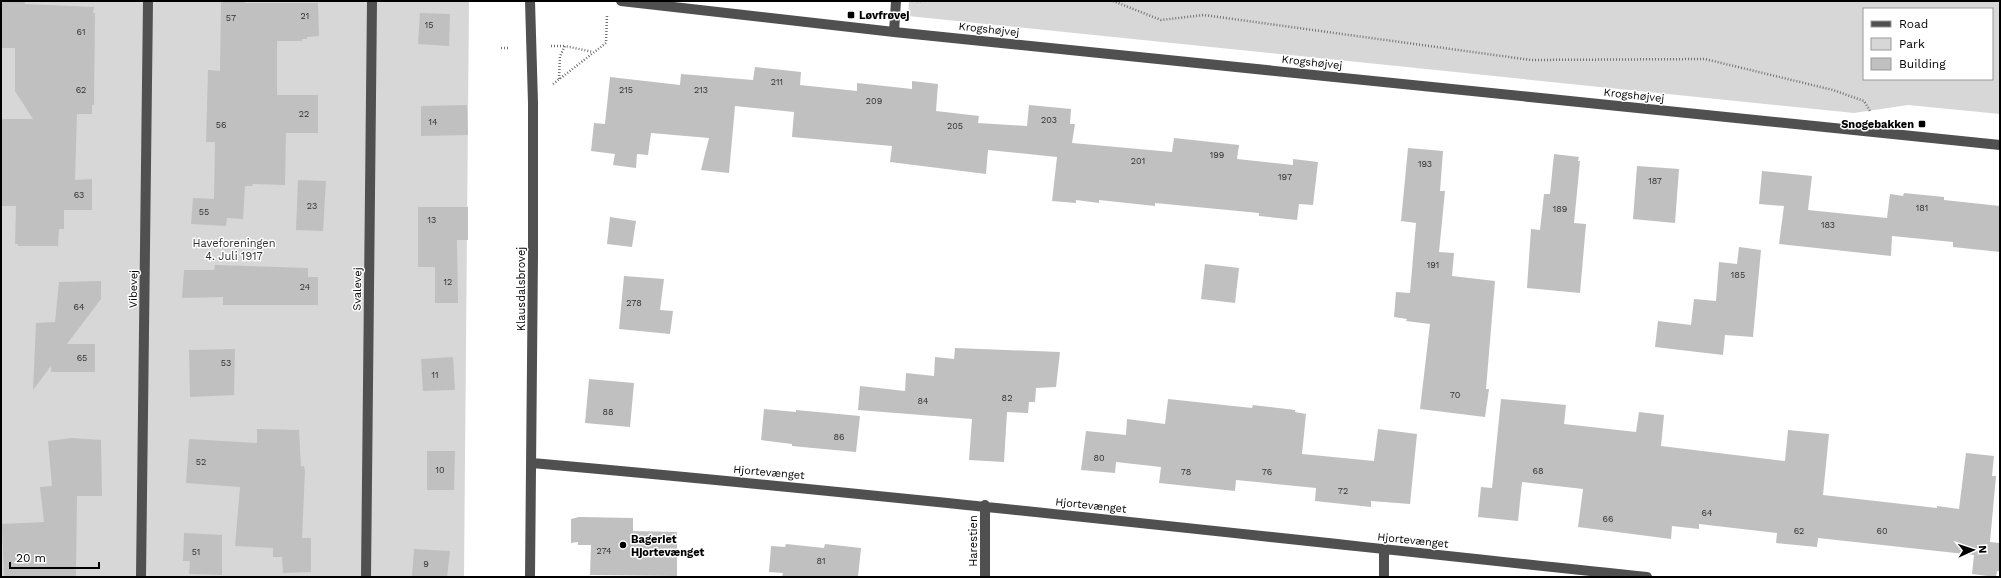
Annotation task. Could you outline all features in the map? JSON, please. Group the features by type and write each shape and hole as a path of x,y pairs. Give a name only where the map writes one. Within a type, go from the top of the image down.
{"street":[{"name":"Vibevej","path":"141,577 148,1"},
{"name":"Svalevej","path":"366,577 372,1"},
{"name":"Klausdalsbrovej","path":"530,1 533,103 532,463 530,577"},
{"name":"Krogshøjvej","path":"621,1 894,32 2000,145"},
{"path":"894,32 896,1"},
{"name":"Hjortevænget","path":"532,463 785,485 1647,577"},
{"name":"Harestien","path":"985,506 985,577"},
{"path":"1384,549 1384,577"}],"path":[{"path":"1113,1 1161,20 1204,15 1531,60 1705,59 1833,90 1864,101 1870,112 1870,131"},
{"path":"533,103 559,79 606,43 607,8"},
{"path":"559,79 560,56 565,46 594,53"}],"green space":[{"name":"Haveforeningen 4. Juli 1917","path":"1,1 469,1 464,577 1,577"},
{"path":"909,1 2000,1 2000,114 1908,105 1854,113 908,16"}],"building":[{"path":"1,1 25,1 25,4 94,7 94,105 92,105 92,114 77,114 75,180 92,179 92,210 64,210 64,229 59,229 58,246 18,246 18,244 15,244 16,206 1,206 1,119 33,119 15,91 15,48 1,48"},
{"path":"221,1 245,1 245,3 318,3 319,36 307,37 307,39 302,39 302,41 277,41 277,95 318,95 318,133 286,133 285,185 253,184 252,186 245,186 243,219 227,218 226,226 191,224 193,198 214,199 215,142 206,142 208,70 220,71"},
{"path":"420,13 450,14 449,46 418,44"},
{"path":"755,67 801,72 800,85 857,91 857,83 912,89 912,81 938,84 936,111 979,116 978,123 1027,126 1029,105 1071,109 1070,124 1075,124 1072,143 1172,152 1174,138 1239,145 1237,159 1293,165 1293,159 1318,162 1313,205 1299,204 1297,220 1259,216 1259,213 1155,203 1155,206 1099,200 1099,203 1076,200 1076,203 1052,201 1057,157 988,150 986,174 890,162 892,146 792,137 794,112 735,106 729,173 701,170 709,138 651,133 648,155 637,154 636,168 613,165 615,154 591,151 594,123 605,124 610,77 680,85 681,74 753,80"},
{"path":"467,105 468,135 421,136 421,106"},
{"path":"1408,148 1443,151 1440,191 1445,191 1439,252 1454,253 1452,276 1495,281 1486,389 1489,389 1485,417 1420,409 1430,324 1406,321 1407,319 1394,317 1396,292 1410,293 1416,223 1401,221"},
{"path":"1554,154 1579,157 1578,161 1580,161 1574,223 1586,224 1580,293 1527,288 1531,229 1540,230 1544,194 1550,194"},
{"path":"1637,166 1679,169 1675,223 1633,219"},
{"path":"1762,171 1812,176 1808,210 1887,218 1890,194 1903,196 1904,193 1944,197 1944,200 2000,206 2000,252 1953,247 1953,242 1892,236 1891,256 1779,244 1784,206 1759,204"},
{"path":"298,180 326,181 323,231 296,230"},
{"path":"418,207 468,207 468,240 457,240 458,303 435,303 435,267 418,267"},
{"path":"610,217 636,221 632,247 607,244"},
{"path":"1739,247 1761,250 1753,337 1725,335 1723,355 1655,347 1658,321 1691,325 1694,299 1716,301 1719,262 1737,264"},
{"path":"1205,264 1239,268 1235,303 1201,299"},
{"path":"215,265 308,268 308,277 318,277 318,305 223,305 223,297 182,298 184,270 214,270"},
{"path":"624,276 664,279 660,310 673,311 670,334 619,329"},
{"path":"101,281 101,299 67,344 95,344 95,372 51,372 51,366 33,390 36,323 55,322 59,282"},
{"path":"955,348 1060,352 1056,387 1036,388 1035,402 1029,402 1028,413 1007,412 1004,462 969,460 972,419 858,410 860,386 905,391 906,373 934,376 935,357 954,359"},
{"path":"235,349 234,395 190,397 189,350"},
{"path":"453,357 455,390 423,391 421,359"},
{"path":"589,379 634,383 630,427 585,423"},
{"path":"1168,399 1252,408 1253,405 1295,410 1295,412 1306,414 1302,454 1374,461 1378,429 1417,434 1410,504 1371,501 1371,507 1315,501 1316,488 1236,480 1235,491 1159,483 1161,467 1116,462 1115,473 1081,470 1086,431 1126,435 1127,419 1165,424"},
{"path":"1501,399 1566,405 1564,424 1636,432 1639,412 1664,415 1661,446 1785,461 1788,430 1829,434 1823,495 1937,508 1937,506 1959,509 1966,453 1994,456 1992,476 1996,476 1990,542 2000,543 2000,571 1997,571 1996,577 1972,574 1974,555 1818,538 1817,547 1776,543 1777,533 1699,524 1699,529 1672,526 1671,539 1578,527 1583,489 1522,482 1518,521 1478,517 1481,487 1492,488"},
{"path":"764,409 796,412 796,410 860,416 856,452 792,446 792,444 761,440"},
{"path":"257,429 299,430 301,466 304,466 305,471 302,538 311,538 311,572 283,573 282,557 273,557 273,548 235,546 240,487 186,483 189,439 257,443"},
{"path":"72,438 101,440 102,496 77,496 76,577 4,577 2,524 44,522 40,487 52,486 48,441"},
{"path":"427,451 455,451 454,490 427,490"},
{"path":"579,517 633,518 633,531 677,532 677,576 590,575 591,545 578,545 578,542 571,543 571,519"},
{"path":"184,533 222,535 222,575 189,574 190,561 183,561"},
{"path":"786,544 824,548 825,544 861,548 858,577 782,577 783,573 769,572 771,546 785,547"},
{"path":"414,549 450,551 447,577 412,577"}],"place":[{"name":"Løvfrøvej","path":"851,15"},
{"name":"Snogebakken","path":"1922,124"},
{"name":"Bageriet Hjortevænget","path":"623,545"}]}
